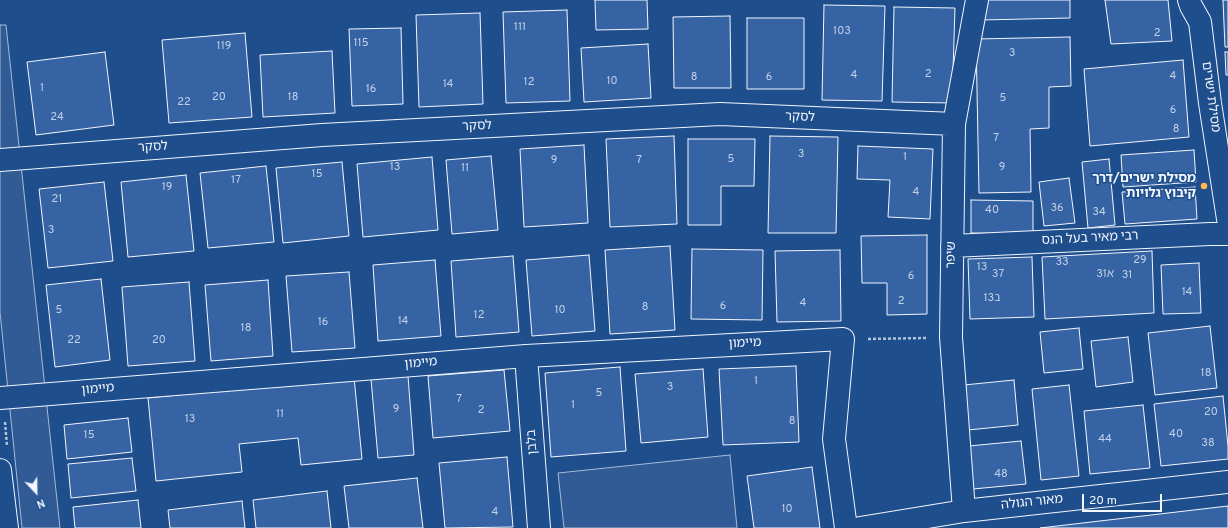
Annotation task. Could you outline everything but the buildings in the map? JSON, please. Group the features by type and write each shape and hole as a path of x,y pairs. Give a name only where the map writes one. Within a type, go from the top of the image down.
{"street":[{"name":"שיפר","path":"964,511 951,337 954,124 977,0"},
{"name":"מסילת ישרים","path":"1189,0 1200,22"},
{"name":"מסילת ישרים","path":"1205,0 1200,22 1210,103 1228,219"},
{"name":"לסקר","path":"0,160 322,136 720,114 954,124"},
{"name":"רבי מאיר בעל הנס","path":"952,246 1228,234"},
{"name":"מיימון","path":"0,398 526,356 843,339"},
{"path":"843,339 834,439 846,528"},
{"name":"בלבן","path":"526,356 539,528"},
{"path":"1,481 7,528"},
{"name":"מאור הגולה","path":"860,528 964,511 1228,482"}],"path":[{"path":"843,339 951,337"}],"shaded area":[{"path":"0,25 6,25 60,528 22,528 0,312"},
{"path":"730,455 737,528 564,528 558,473"}],"place":[{"name":"מסילת ישרים/דרך קיבוץ גלויות","path":"1204,186"}]}
